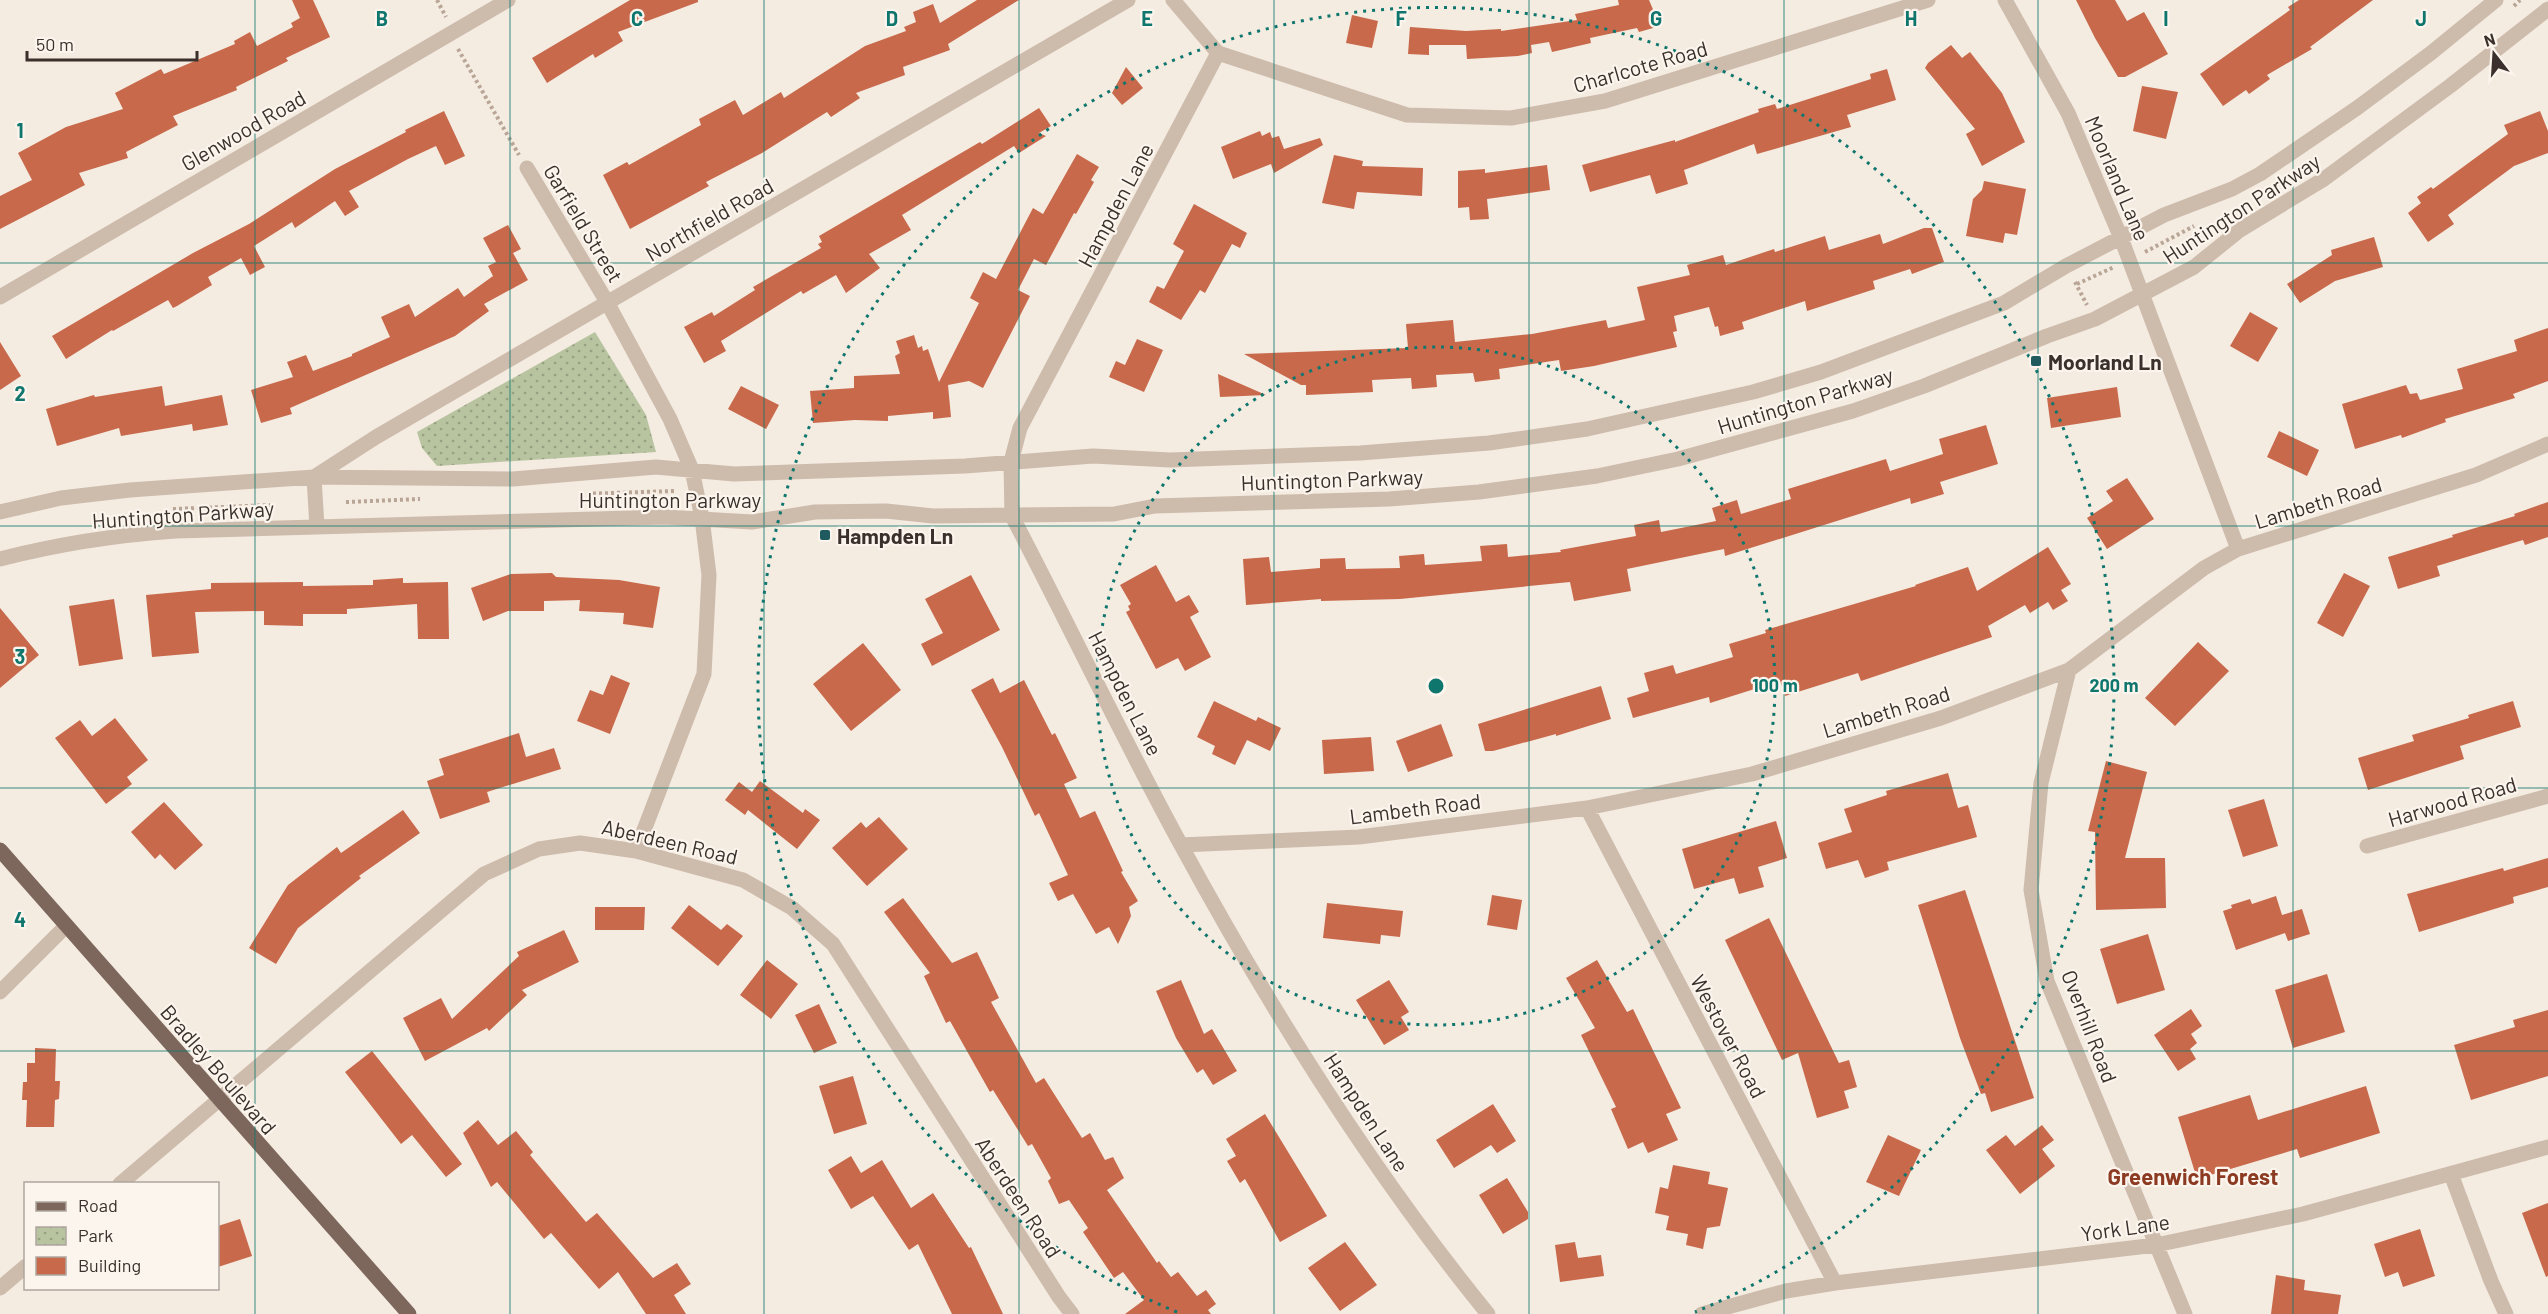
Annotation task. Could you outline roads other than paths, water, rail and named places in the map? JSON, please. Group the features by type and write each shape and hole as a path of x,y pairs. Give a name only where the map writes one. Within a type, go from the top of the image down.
{"main road":[{"name":"Bradley Boulevard","path":"0,850 217,1099 409,1314"}],"street":[{"name":"Glenwood Road","path":"0,297 508,0"},
{"name":"Northfield Road","path":"314,477 376,437 1128,0"},
{"path":"1173,0 1218,53"},
{"name":"Charlcote Road","path":"1218,53 1407,115 1511,118 1605,101 1928,0"},
{"name":"Moorland Lane","path":"2006,0 2068,113 2121,238 2144,294 2238,549"},
{"name":"Huntington Parkway","path":"0,512 61,498 130,489 314,477 513,479 656,467 734,474 965,466 1093,456 1170,460 1360,453 1489,443 1587,429 1753,392 1821,372 2004,303 2066,266 2163,215 2232,189 2259,174 2357,108 2431,53 2496,0"},
{"name":"Huntington Parkway","path":"0,559 34,550 134,534 665,517 752,522 815,512 886,511 933,516 1114,514 1172,505 1389,500 1479,492 1598,476 1678,459 1853,411 1924,386 2095,319 2144,294 2194,267 2240,230 2324,179 2386,135 2548,9"},
{"name":"Hampden Lane","path":"1218,53 1020,428 1011,462 1012,516 1181,845 1265,991 1370,1158 1443,1259 1488,1314"},
{"name":"Garfield Street","path":"527,168 607,303 670,418 692,470 702,518 709,575 704,674 636,851"},
{"name":"Lambeth Road","path":"1181,845 1359,837 1587,808 1752,774 1941,718 2069,669 2204,568 2238,549 2476,475 2548,444"},
{"path":"314,477 317,527"},
{"name":"Overhill Road","path":"2069,669 2041,783 2031,890 2047,981 2185,1314"},
{"name":"Harwood Road","path":"2367,846 2548,796"},
{"name":"Westover Road","path":"1587,808 1835,1283"},
{"name":"Aberdeen Road","path":"122,1182 484,874 539,849 580,843 636,851 743,880 792,908 833,944 1072,1314"},
{"path":"0,992 66,926"},
{"name":"York Lane","path":"1702,1314 1786,1291 1835,1283 2156,1245 2304,1214 2548,1147"},
{"path":"2451,1174 2491,1281 2506,1314"},
{"path":"0,1288 24,1268"}],"place":[{"name":"Moorland Ln","path":"2036,361"},
{"name":"Hampden Ln","path":"825,535"}],"district":[{"name":"Greenwich Forest","path":"2193,1176"}]}
